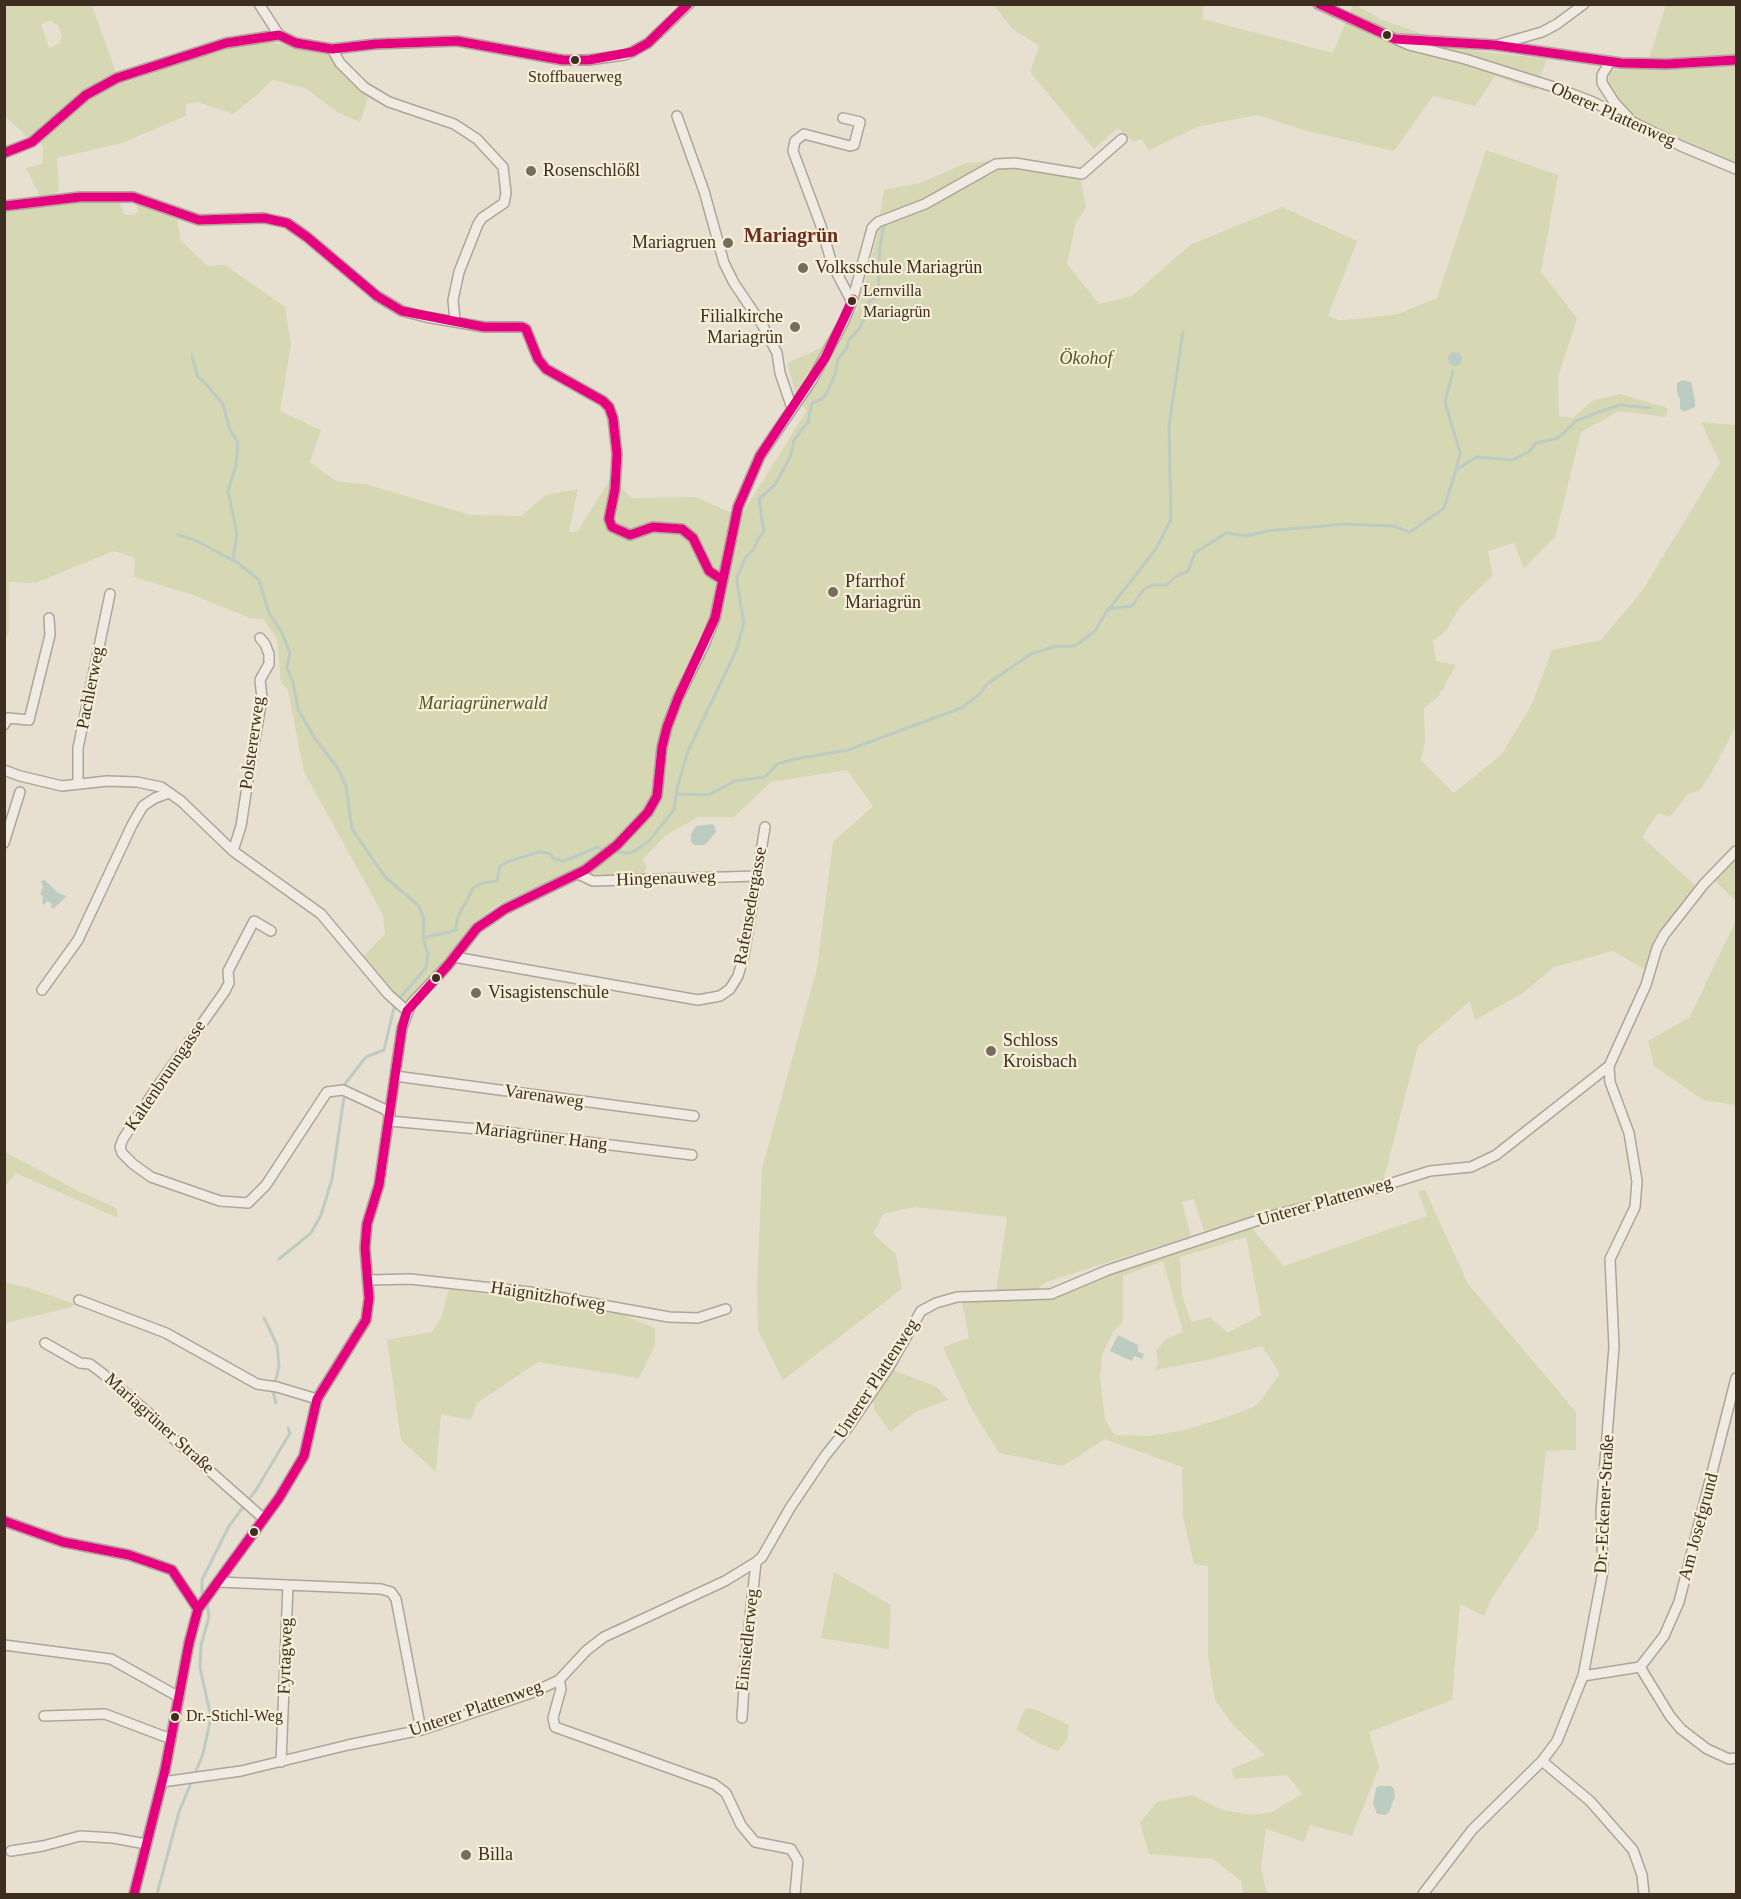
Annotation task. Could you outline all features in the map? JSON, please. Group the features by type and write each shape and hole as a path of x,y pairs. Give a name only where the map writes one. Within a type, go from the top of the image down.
{"street":[{"path":"259,4 279,35 296,43 332,49 397,43 457,42 563,60 624,55 648,43 689,4"},
{"name":"Oberer Plattenweg","path":"1318,4 1409,45 1465,59 1557,88 1681,146 1737,169"},
{"path":"1495,45 1542,32 1584,4"},
{"path":"4,153 32,142 86,95 117,78 226,43 279,35"},
{"path":"1395,39 1495,45 1611,62 1667,64 1737,60"},
{"path":"332,49 340,63 364,87 389,102 454,124 477,139 503,167 506,193 504,203 482,218 478,224 459,272 453,300 456,321"},
{"path":"1611,62 1602,75 1605,90 1633,123"},
{"path":"677,116 704,191 724,263 777,353 780,373 792,408"},
{"path":"843,118 860,123 854,145 804,135 795,141 793,151 821,226 832,264 852,302"},
{"path":"401,1006 414,1001 477,928 505,909 578,874 599,860 617,845 648,812 657,796 662,747 667,727 715,618 742,498 760,456 825,358 852,302 872,228 878,222 925,204 996,164 1015,163 1082,174 1122,139"},
{"path":"4,206 80,197 133,197 199,220 264,218 287,223 377,296 402,310 426,317 484,327 522,327 526,329 538,359 546,369 603,401 609,407 613,417 617,454 615,489 609,519 612,527 630,535 652,527 682,529 693,538 709,571 723,580"},
{"name":"Pachlerweg","path":"78,783 78,748 110,594"},
{"path":"4,725 8,718 29,720 50,635 49,618"},
{"name":"Polstererweg","path":"232,851 241,826 249,780 262,698 260,680 269,664 269,654 260,638"},
{"path":"4,770 62,786 107,781 137,782 161,787 181,801 232,851 321,915 401,1006 402,1028 390,1117 379,1185 367,1224 365,1248 369,1280 366,1320 317,1399 304,1456 279,1498 203,1602 189,1643 162,1782 135,1894"},
{"path":"4,843 20,792"},
{"path":"42,990 78,940 143,806 154,798 170,793"},
{"name":"Rafensedergasse","path":"454,957 698,1000 720,996 730,989 738,976 744,955 765,827"},
{"name":"Unterer Plattenweg","path":"162,1782 281,1762 421,1730 534,1692 559,1680 587,1650 604,1637 725,1581 756,1562 762,1557 790,1508 825,1456 849,1426 889,1367 921,1311 936,1303 957,1298 1051,1294 1108,1270 1271,1216 1354,1195 1430,1171 1471,1167 1496,1155 1609,1066 1646,985 1657,948 1664,934 1704,884 1737,851"},
{"name":"Hingenauweg","path":"578,874 593,881 757,876"},
{"name":"Kaltenbrunngasse","path":"271,931 254,921 228,971 229,982 225,991 154,1090 123,1139 120,1147 122,1153 132,1164 151,1177 220,1201 248,1203 266,1185 327,1092 343,1090 384,1108 390,1117"},
{"name":"Dr.-Eckener-Straße","path":"1423,1894 1472,1830 1542,1761 1557,1741 1583,1676 1603,1571 1601,1512 1614,1347 1610,1259 1635,1207 1637,1181 1629,1133 1610,1082 1609,1066"},
{"name":"Varenaweg","path":"395,1076 694,1116"},
{"name":"Mariagrüner Hang","path":"390,1117 692,1155"},
{"name":"Haignitzhofweg","path":"369,1280 410,1279 530,1292 669,1317 698,1318 726,1310"},
{"path":"79,1300 166,1333 257,1384 317,1399"},
{"name":"Mariagrüner Straße","path":"45,1343 80,1363 90,1364 102,1373 264,1519"},
{"name":"Am Josefgrund","path":"1640,1667 1664,1636 1679,1602 1737,1378"},
{"path":"4,1521 63,1542 129,1555 172,1570 203,1602"},
{"name":"Einsiedlerweg","path":"742,1718 756,1562"},
{"path":"218,1582 381,1589 391,1592 396,1599 421,1730"},
{"name":"Fyrtagweg","path":"281,1762 288,1585"},
{"path":"4,1646 111,1659 179,1697"},
{"path":"1583,1676 1640,1667 1670,1716 1681,1729 1707,1749 1729,1759 1737,1758"},
{"path":"559,1680 561,1689 553,1718 555,1727 714,1784 726,1793 741,1825 755,1842 791,1849 798,1861 795,1894"},
{"path":"44,1716 105,1714 171,1739"},
{"path":"1542,1761 1590,1801 1633,1850 1642,1875 1644,1894"},
{"path":"11,1851 43,1846 80,1836 113,1838 146,1844"}],"green space":[{"path":"4,5 92,5 117,76 124,83 238,46 270,42 331,55 368,97 360,122 339,113 305,88 272,80 233,114 198,102 186,104 186,116 122,143 57,158 59,191 51,195 40,196 26,168 42,164 43,148 40,142 28,138 5,116","holes":["52,20 58,25 62,37 60,43 49,48 41,24"]},
{"path":"993,5 1203,5 1203,19 1333,53 1353,5 1356,5 1382,20 1469,50 1547,59 1535,90 1495,76 1475,106 1433,96 1394,151 1307,131 1257,115 1197,127 1149,150 1141,139 1133,142 1118,128 1094,149 1030,72 1039,46 1013,29"},
{"path":"1666,5 1736,5 1736,57 1648,61"},
{"path":"1736,64 1736,163 1655,130 1633,116 1620,103 1608,84 1613,70"},
{"path":"1486,150 1558,175 1541,272 1577,318 1558,377 1559,416 1573,418 1592,401 1620,394 1668,408 1666,417 1619,411 1581,432 1555,537 1524,568 1514,543 1488,551 1493,575 1459,608 1446,631 1433,641 1436,661 1456,665 1438,697 1424,708 1425,741 1421,760 1454,793 1502,754 1532,704 1552,650 1601,640 1642,591 1720,463 1701,422 1735,425 1736,419 1736,726 1700,790 1688,794 1670,817 1658,813 1642,837 1696,886 1701,887 1664,935 1651,973 1613,951 1554,967 1523,993 1475,1020 1470,1001 1418,1046 1383,1182 1204,1232 1194,1199 1182,1202 1191,1236 1046,1282 1025,1298 1041,1301 1126,1267 1250,1226 1284,1266 1427,1216 1418,1191 1425,1190 1468,1284 1576,1412 1576,1450 1546,1451 1538,1529 1490,1601 1484,1616 1460,1604 1452,1700 1369,1732 1379,1767 1352,1836 1310,1825 1304,1842 1266,1829 1261,1868 1267,1894 1243,1894 1241,1881 1213,1859 1149,1854 1140,1823 1157,1802 1192,1795 1222,1810 1253,1815 1272,1812 1302,1794 1287,1775 1235,1779 1231,1769 1265,1755 1232,1724 1215,1700 1208,1655 1208,1566 1194,1564 1183,1517 1182,1467 1105,1439 1063,1466 999,1453 971,1408 943,1347 969,1338 962,1302 995,1298 1007,1217 915,1207 883,1214 873,1234 896,1254 902,1289 783,1380 758,1331 757,1285 762,1169 817,968 833,842 873,806 847,770 771,782 734,817 698,817 665,836 643,859 647,867 642,877 602,877 573,871 499,904 473,923 445,960 405,1004 362,958 385,934 383,915 304,772 288,690 281,682 277,639 263,619 250,618 193,595 134,577 135,558 113,551 36,583 9,582 9,634 5,639 5,208 86,200 119,201 125,215 133,215 138,212 136,202 177,219 181,241 208,266 225,265 285,307 291,345 280,411 321,430 310,462 336,481 365,484 470,515 521,516 546,495 578,489 569,532 577,532 611,478 632,498 696,497 740,517 807,410 799,404 787,363 821,348 835,326 858,310 876,240 884,190 920,183 966,163 1020,159 1071,171 1080,176 1086,208 1076,222 1067,264 1099,304 1132,296 1190,245 1282,207 1357,241 1328,316 1340,320 1398,314 1437,298","holes":["1246,1237 1261,1315 1228,1333 1210,1317 1191,1322 1182,1295 1180,1257","1163,1261 1183,1332 1166,1339 1156,1351 1158,1363 1155,1370 1208,1360 1262,1346 1279,1375 1253,1407 1224,1418 1185,1430 1149,1436 1115,1435 1105,1420 1100,1378 1102,1355 1113,1332 1123,1322 1123,1276"]},
{"path":"1736,851 1736,901 1714,880 1701,887"},
{"path":"1736,920 1736,1105 1703,1100 1654,1066 1648,1041 1690,1017"},
{"path":"5,1152 80,1192 116,1208 118,1218 16,1173 5,1186"},
{"path":"4,1282 75,1304 72,1307 5,1323"},
{"path":"449,1289 619,1313 655,1328 655,1345 639,1378 538,1362 477,1403 471,1420 441,1414 436,1472 401,1440 387,1340 432,1332 441,1318"},
{"path":"893,1370 937,1387 948,1400 915,1412 890,1432 874,1409 874,1403 868,1402"},
{"path":"834,1572 891,1605 889,1649 821,1638"},
{"path":"1032,1708 1069,1725 1067,1740 1058,1751 1036,1742 1016,1729 1025,1709"}],"shaded area":[{"path":"1455,352 1460,354 1462,359 1460,364 1455,366 1450,364 1448,359 1450,354"},
{"path":"1682,380 1691,382 1695,400 1695,407 1683,412 1677,392 1677,383"},
{"path":"713,824 716,832 705,845 695,845 691,842 691,834 696,826"},
{"path":"45,880 58,893 67,896 53,909 52,904 47,901 44,905 42,904 41,881"},
{"path":"1118,1335 1138,1345 1138,1352 1144,1354 1142,1359 1134,1356 1132,1361 1110,1351"},
{"path":"1391,1786 1395,1796 1389,1812 1385,1815 1377,1814 1373,1803 1376,1788"}],"waterway":[{"path":"614,851 633,852 648,842 674,810 677,788 688,751 736,651 744,623 737,577 746,557 754,549 764,532 759,499 775,485 791,455 794,440 808,422 812,403 822,399 827,393 838,359 847,348 849,340 859,329 867,313 869,301 878,296 880,245 884,225"},
{"path":"1109,609 1156,549 1171,519 1169,426 1183,332"},
{"path":"192,356 198,377 223,404 230,430 238,442 236,465 228,491 237,534 233,560"},
{"path":"1453,371 1445,402 1460,453 1456,470"},
{"path":"676,794 708,795 735,781 765,777 777,764 848,750 961,708 980,694 987,684 1031,654 1053,647 1075,646 1095,631 1108,609 1132,606 1144,589 1153,585 1167,585 1175,577 1188,571 1195,553 1226,533 1246,536 1268,531 1344,524 1393,526 1410,532 1444,508 1456,470 1476,457 1512,460 1529,452 1536,443 1558,438 1576,421 1604,410 1620,405 1650,408"},
{"path":"178,535 195,540 238,563 259,580 269,613 282,633 290,653 287,668 293,682 298,709 314,737 337,767 346,786 352,829 385,877 419,906 424,919 423,938 428,954 426,968 398,1000 384,1050 366,1057 344,1085"},
{"path":"423,938 456,930 457,919 473,888 482,883 497,881 500,866 510,861 539,852 549,853 554,859 564,861 598,847 604,851"},
{"path":"279,1259 311,1233 321,1215 332,1179 344,1097"},
{"path":"264,1318 277,1345 279,1366 273,1392 276,1403"},
{"path":"204,1596 202,1580 229,1526 256,1490 290,1433 288,1428"},
{"path":"157,1894 179,1812 203,1754 211,1717 200,1668 201,1645 209,1617 207,1602"}],"transit line":[{"path":"4,153 32,142 86,95 117,78 226,43 279,35 296,43 332,49 376,44 457,41 563,60 589,60 632,52 648,43 688,4"},
{"path":"1319,4 1395,39 1495,45 1621,63 1667,64 1736,60"},
{"path":"4,206 80,197 133,197 199,220 264,218 287,223 377,296 402,311 484,327 522,327 526,329 538,359 546,369 603,401 609,407 613,418 617,454 615,489 609,519 612,527 630,535 653,527 682,529 693,538 709,571 723,580"},
{"path":"134,1894 165,1770 189,1643 198,1609 279,1498 304,1456 317,1399 366,1320 369,1298 365,1248 367,1224 379,1185 402,1028 407,1011 477,928 505,909 585,870 617,845 648,812 657,796 662,747 667,727 715,618 738,507 760,456 825,358 853,299"},
{"path":"4,1521 63,1542 129,1555 172,1570 198,1609"}],"place":[{"name":"Stoffbauerweg","path":"575,60"},
{"name":"Rosenschlößl","path":"531,171"},
{"name":"Mariagruen","path":"728,243"},
{"name":"Volksschule Mariagrün","path":"803,268"},
{"name":"Lernvilla Mariagrün","path":"852,301"},
{"name":"Filialkirche Mariagrün","path":"795,327"},
{"name":"Pfarrhof Mariagrün","path":"833,592"},
{"name":"Visagistenschule","path":"476,993"},
{"name":"Schloss Kroisbach","path":"991,1051"},
{"name":"Dr.-Stichl-Weg","path":"175,1717"},
{"name":"Billa","path":"466,1855"}],"district":[{"name":"Mariagrün","path":"791,237"}],"park label":[{"name":"Ökohof","path":"1086,359"},
{"name":"Mariagrünerwald","path":"483,704"}]}
